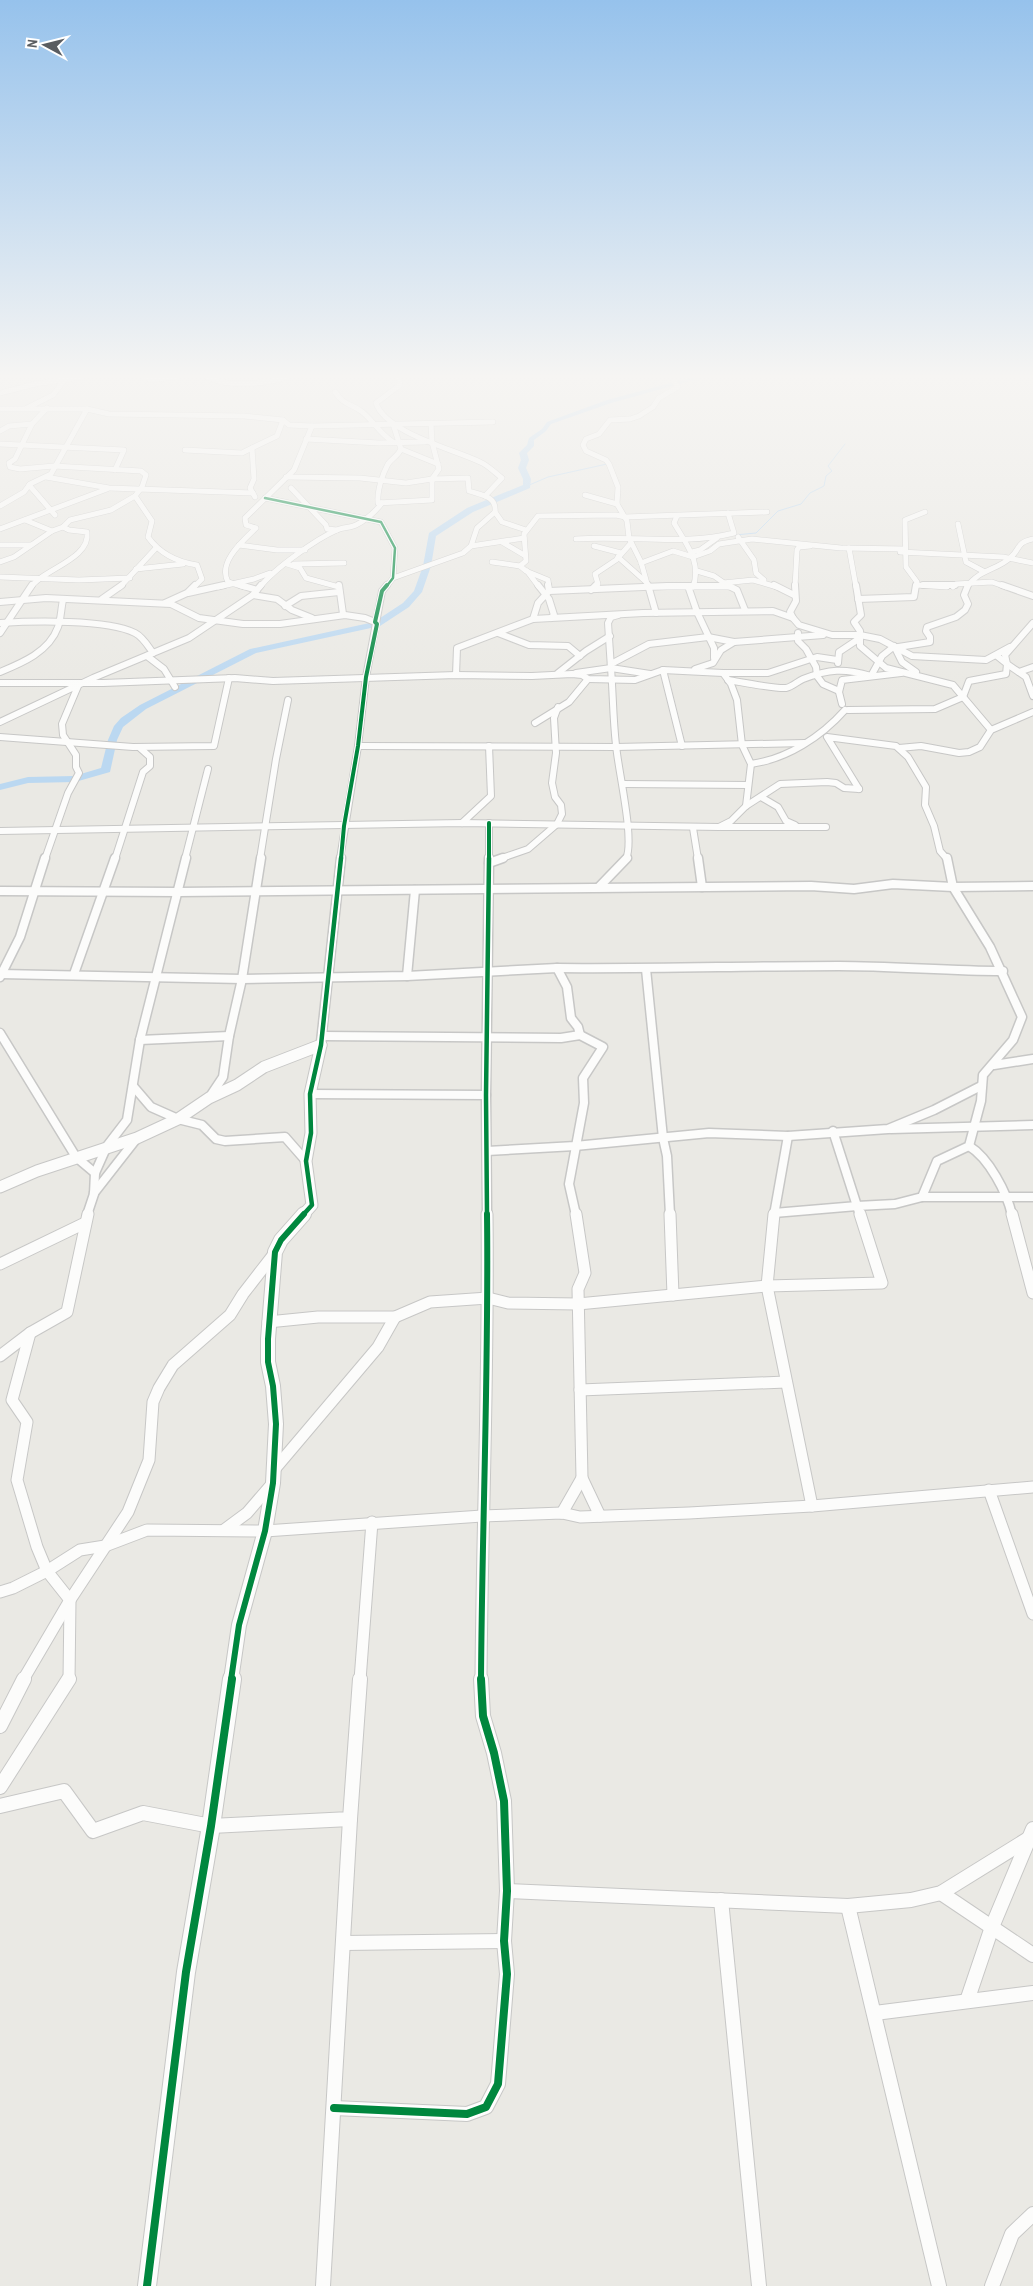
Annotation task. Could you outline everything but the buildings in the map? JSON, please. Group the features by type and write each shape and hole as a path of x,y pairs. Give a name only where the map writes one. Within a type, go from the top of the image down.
{"street":[{"path":"0,506 24,492 32,484"},
{"path":"84,484 109,488 253,493"},
{"path":"0,562 14,556 52,530 63,527 70,520 106,512 135,496 143,484"},
{"path":"252,484 250,488 258,504"},
{"path":"279,484 245,518 248,526 256,528 238,545 227,561 225,577 231,583 277,599 292,610 312,618"},
{"path":"381,484 377,495 378,503 432,500 432,484"},
{"path":"468,484 469,491 493,500 496,505 496,518 499,522 526,530"},
{"path":"485,496 497,484"},
{"path":"617,484 617,504 630,529 630,541 641,563 656,613"},
{"path":"29,485 32,494 54,513 70,520"},
{"path":"0,529 44,514 54,513 109,488"},
{"path":"291,488 326,525 326,529 348,528 375,512 382,503"},
{"path":"585,495 617,504"},
{"path":"135,496 152,521 148,537 156,548 183,564"},
{"path":"265,498 354,514 381,522 395,548 393,578"},
{"path":"471,546 477,528 495,512"},
{"path":"520,566 526,561 524,538 526,530 538,516 616,515 625,517 767,512"},
{"path":"858,600 914,597 917,582 906,567 905,520 925,512"},
{"path":"728,513 734,533 754,560 756,572 765,580 794,595"},
{"path":"677,516 674,523 692,555 697,571 697,578 690,586"},
{"path":"24,520 52,530"},
{"path":"958,524 964,557 972,567 983,571"},
{"path":"0,633 23,601 33,583 69,561 84,546 88,538 86,532 69,530 63,527"},
{"path":"0,722 189,638 255,592 275,572 336,530"},
{"path":"576,539 602,537 630,541 667,538 684,541 734,533"},
{"path":"692,555 718,537"},
{"path":"0,1726 34,1661 70,1600 128,1512 149,1460 153,1402 159,1388 173,1365 230,1315 243,1294 276,1252 281,1240 312,1205 306,1161 311,1133 310,1094 321,1041 344,826 358,746 366,677 382,592 393,578 452,558 471,546 483,542 502,542 524,538"},
{"path":"641,563 673,551 692,555 710,551 720,544 752,538 841,548"},
{"path":"728,680 787,688 803,679 817,676 827,670 840,669 871,676 875,673 882,656 894,648 930,642 930,637 926,631 927,627 932,624 948,621 966,611 968,604 964,595 967,584 983,571 1012,558 1019,543 1033,538"},
{"path":"592,590 598,584 595,574 619,555 630,541"},
{"path":"502,542 524,555"},
{"path":"791,542 797,554"},
{"path":"0,545 31,544"},
{"path":"238,545 277,550 305,550"},
{"path":"594,546 619,555 624,565 647,585"},
{"path":"832,635 799,625 790,612 796,601 794,595 797,554 800,547 1012,558 1033,563"},
{"path":"100,600 116,592 156,548"},
{"path":"848,548 849,560 858,589 861,615 854,622 860,637 860,646 892,672"},
{"path":"492,562 520,566 526,571 546,593 554,614 551,618"},
{"path":"287,564 344,563"},
{"path":"136,569 183,564 198,565 202,579 187,593"},
{"path":"294,564 303,570 306,578 340,585 339,592 343,614"},
{"path":"526,571 548,580 546,593"},
{"path":"697,571 714,576 737,590 745,610"},
{"path":"163,604 187,593 254,579 275,572"},
{"path":"0,577 79,580 130,578"},
{"path":"534,619 535,607 540,597 546,593 647,585 726,585 748,578 765,580"},
{"path":"916,585 953,587 956,584 992,582 1033,596"},
{"path":"690,586 696,612 714,648 714,663 693,670"},
{"path":"285,606 301,596 339,592"},
{"path":"0,602 23,601 32,598 163,604 181,606 191,615 214,621 242,624 295,622 343,614 363,616 375,622"},
{"path":"0,672 41,650 51,640 58,624 63,600"},
{"path":"456,675 457,648 534,619 623,614 745,610 773,611 792,606"},
{"path":"292,610 295,622"},
{"path":"773,611 793,618"},
{"path":"599,888 627,858 627,825 623,784 616,747 610,680 610,636 608,623 611,617 623,614"},
{"path":"0,623 109,627 134,632 145,640 150,655 158,662 174,683"},
{"path":"0,683 174,683 229,678 273,681 366,677 572,674 611,666 649,644 708,637 734,642 798,636 832,635 860,637 880,639 912,656 986,660 998,656 1020,640 1033,623"},
{"path":"799,625 798,641 806,649 816,667 817,676 823,684 839,691"},
{"path":"498,633 529,645 568,646 580,656"},
{"path":"553,675 570,667 580,656 588,650 601,645 610,636"},
{"path":"845,708 839,691 842,680 837,660 839,652 860,637"},
{"path":"714,658 727,645 734,642"},
{"path":"1001,676 1006,674 1007,664 1005,655 1010,647"},
{"path":"894,648 908,671"},
{"path":"892,672 894,648"},
{"path":"998,656 1019,672 1030,677"},
{"path":"572,674 582,675 588,679 635,680 663,670 768,673 817,657 837,660"},
{"path":"14,683 21,662"},
{"path":"611,666 650,674"},
{"path":"1019,672 1033,667"},
{"path":"663,670 682,746"},
{"path":"842,680 908,671 953,685 991,730"},
{"path":"723,673 737,700 742,745 751,764 746,806"},
{"path":"845,708 935,709 963,697 969,681 1001,676 1030,677"},
{"path":"1030,677 1033,696"},
{"path":"0,736 140,748 184,750 214,746 229,678"},
{"path":"535,723 558,707 569,702 588,679"},
{"path":"82,684 62,724 62,733 76,755 76,767 79,773 68,793 20,937 1,975 74,974 242,979 407,976 557,968 646,969 842,966 949,971 1003,971"},
{"path":"209,1098 223,1077 229,1036 242,979 265,828 288,700"},
{"path":"489,863 528,849 557,824 562,814 561,805 555,797 552,783 556,746 554,718 558,707"},
{"path":"751,764 772,761 805,743 828,729 845,708"},
{"path":"719,827 731,821 746,806 780,784 827,782 836,783 844,788 859,789 827,738 899,748 921,746 959,753 969,752 980,747 991,730 1033,712"},
{"path":"358,746 616,747 805,743"},
{"path":"462,823 491,796 489,746"},
{"path":"74,974 105,890 143,772 150,766 150,757 140,748"},
{"path":"899,748 908,757 926,787 925,805 934,826 940,851 947,857 954,887 1003,971 1022,1017 1022,1024 994,1065 983,1075 981,1101 969,1146 937,1161 922,1198"},
{"path":"0,1356 30,1333 67,1312 72,1276 81,1251 85,1223 94,1194 95,1173 107,1146 127,1120 140,1040 208,769"},
{"path":"623,784 748,785"},
{"path":"761,797 778,807 786,821 797,827"},
{"path":"0,831 124,828 265,828 462,823 627,825 693,828 826,828"},
{"path":"334,2108 467,2114 486,2107 498,2084 507,1974 504,1942 507,1891 504,1801 494,1753 483,1716 482,1516 488,1298 486,1095 490,889 489,823"},
{"path":"693,828 702,887"},
{"path":"0,891 105,890 178,892 811,886 854,889 893,884 954,887 1033,886"},
{"path":"407,976 415,890"},
{"path":"557,968 568,987 572,1018 580,1035"},
{"path":"646,969 663,1138 667,1156 673,1295"},
{"path":"0,1033 3,1044 76,1157 95,1173"},
{"path":"0,1187 76,1157 137,1138 178,1119 209,1098 236,1085 264,1067 321,1041 488,1036 552,1038 580,1035 603,1047 583,1078 584,1103 574,1146 569,1184 585,1273 578,1288 582,1478 600,1516"},
{"path":"140,1040 229,1036"},
{"path":"994,1065 1033,1059"},
{"path":"133,1086 151,1107 178,1119 202,1125 216,1139 225,1141 261,1137 285,1137 306,1161"},
{"path":"888,1129 934,1110 981,1086"},
{"path":"310,1094 486,1095"},
{"path":"486,1151 574,1146 709,1133 788,1136 833,1131 975,1128 1033,1124"},
{"path":"268,1322 318,1317 395,1317 430,1302 488,1298 508,1303 578,1304 767,1286 882,1283 833,1131"},
{"path":"788,1136 774,1213 767,1286 812,1506"},
{"path":"94,1194 137,1138"},
{"path":"969,1146 979,1152 1008,1198 1030,1275 1033,1293"},
{"path":"774,1213 895,1204 922,1198 1033,1197"},
{"path":"0,1264 85,1223"},
{"path":"147,2286 186,1972 211,1826 239,1625 265,1531 273,1477 276,1424 273,1386 268,1362 268,1322 276,1252"},
{"path":"224,1530 247,1513 273,1477 378,1347 395,1317"},
{"path":"0,1787 69,1681 70,1600 47,1571 17,1480 27,1422 12,1400 30,1333"},
{"path":"580,1390 786,1382"},
{"path":"562,1513 582,1478"},
{"path":"0,1592 13,1588 47,1571 80,1550 105,1546 146,1530 265,1531 372,1522 482,1516 562,1513 580,1517 812,1506 1033,1487"},
{"path":"989,1490 1033,1614"},
{"path":"323,2286 350,1819 372,1522"},
{"path":"0,1806 64,1791 93,1831 143,1813 211,1826 350,1819"},
{"path":"507,1891 848,1906 912,1900 941,1893 1032,1834"},
{"path":"968,2001 992,1927 1032,1834"},
{"path":"941,1893 1033,1955"},
{"path":"721,1900 758,2286"},
{"path":"848,1906 939,2286"},
{"path":"344,1943 504,1942"},
{"path":"875,2013 1033,1993"},
{"path":"992,2286 1012,2234 1033,2214"}],"waterway":[{"path":"0,787 28,780 75,779 106,770 115,732 124,720 143,707 253,651 377,624 406,605 418,592 427,566 432,535 470,510 527,486 527,484"},
{"path":"527,486 532,484"},
{"path":"735,535 756,533 778,511 801,504 810,493 824,486 824,484"}],"cycle path":[{"path":"147,2286 186,1972 211,1826 239,1625 265,1531 273,1483 276,1424 273,1386 268,1362 268,1339 275,1252 281,1240 312,1205 306,1161 311,1133 310,1094 321,1045 344,826 358,746 366,677 382,591 393,578 395,548 381,522 265,498"},
{"path":"334,2108 467,2114 486,2107 498,2084 507,1974 504,1941 507,1891 504,1801 494,1753 483,1716 481,1684 482,1516 488,1298 486,1095 489,823"}]}
